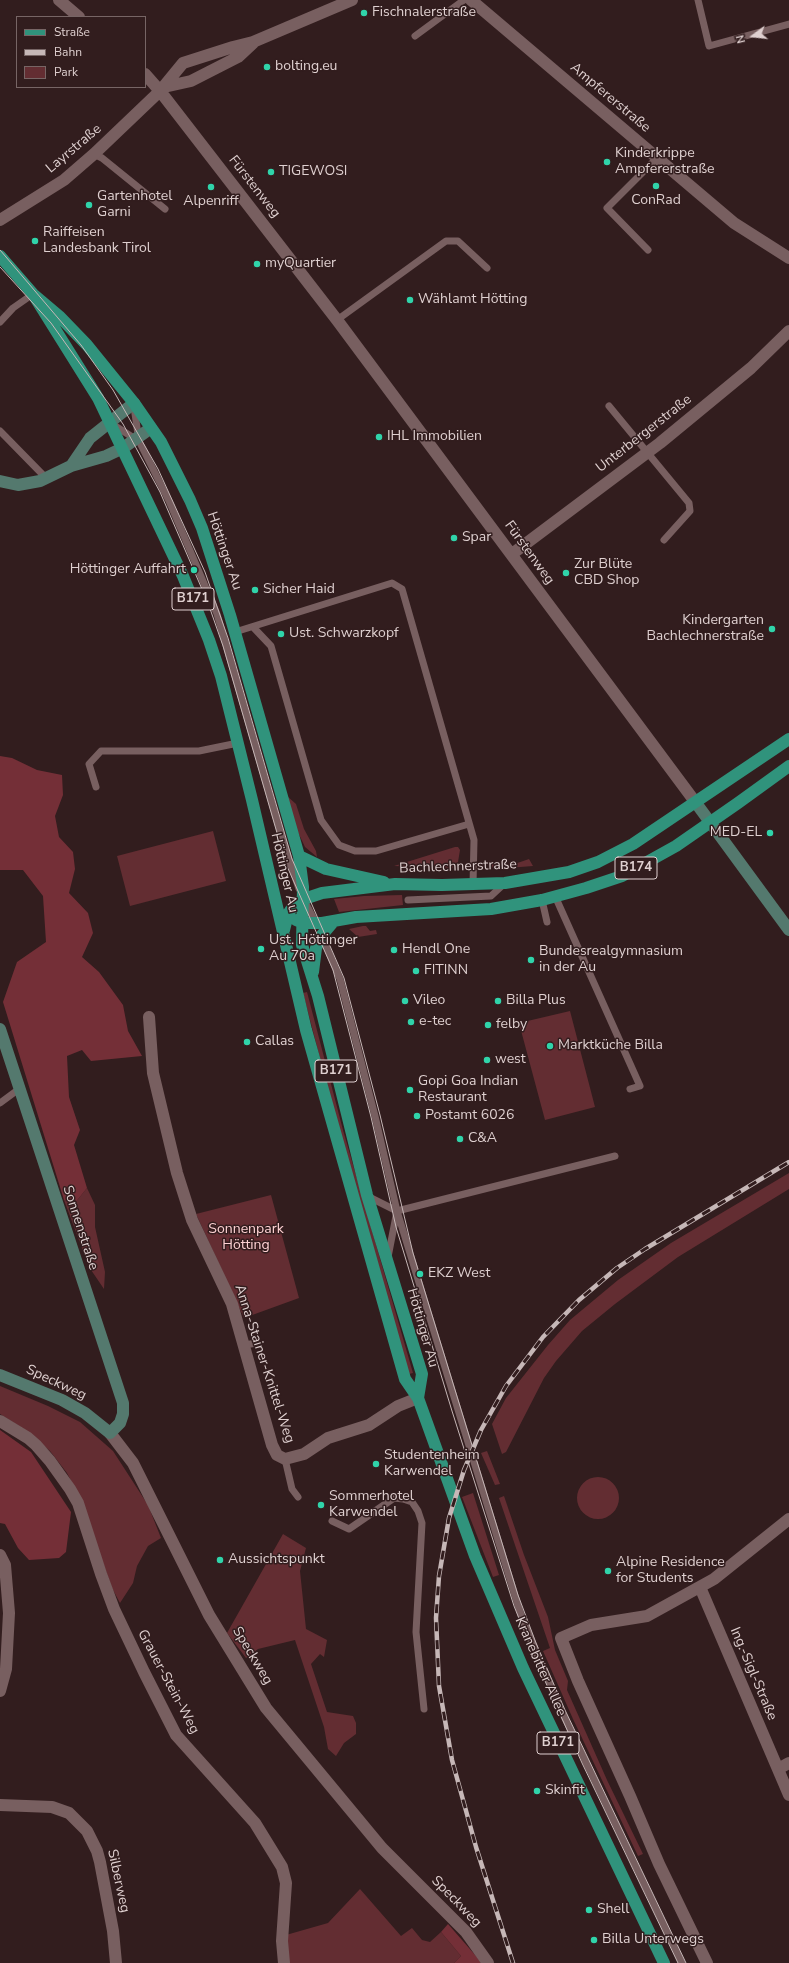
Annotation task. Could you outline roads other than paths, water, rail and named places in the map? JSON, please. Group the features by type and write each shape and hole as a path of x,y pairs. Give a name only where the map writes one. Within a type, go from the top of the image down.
{"main road":[{"name":"Höttinger Au","path":"0,256 33,294 59,316 86,345 134,403 151,428 175,469 202,528 235,632 300,856 304,899 302,945 312,977 366,1195 422,1374 418,1398"},
{"name":"Höttinger Au","path":"33,294 98,398 183,576 202,620 215,658 238,743 304,1023 347,1180 404,1379 418,1398"},
{"name":"Bachlechnerstraße","path":"288,914 294,905 304,899 329,892 395,884 506,883 569,872 598,862 633,844 789,739"},
{"name":"B174","path":"303,923 484,910 542,900 586,888 622,876 676,846 789,766"},
{"path":"300,856 326,869 395,884"},
{"path":"275,898 288,914 303,923"},
{"path":"284,939 284,923 288,914"},
{"path":"312,977 314,959 322,935 333,922"},
{"name":"Kranebitter Allee","path":"418,1398 475,1556 512,1642 566,1759 664,1963"}],"street":[{"path":"58,0 78,16"},
{"path":"162,89 183,63 233,46 254,42 352,0"},
{"name":"Ampfererstraße","path":"471,0 734,223 789,258"},
{"path":"162,89 191,81 238,57 254,42"},
{"name":"Fürstenweg","path":"146,75 162,89 337,320 696,803"},
{"name":"Layrstraße","path":"0,220 64,180 94,154 162,89"},
{"name":"Unterbergerstraße","path":"512,554 647,453 751,368 789,331"},
{"path":"71,466 90,438 134,403"},
{"path":"0,481 10,484 25,485 47,479 71,466 101,457 122,448 138,439 151,428"},
{"path":"696,803 789,930"},
{"name":"Anna-Stainer-Knittel-Weg","path":"149,1017 153,1073 177,1173 192,1220 232,1304 272,1445 278,1455 285,1459 304,1454 328,1438 369,1425 398,1406 418,1398"},
{"name":"Sonnenstraße","path":"0,1030 123,1403 123,1414 120,1423 110,1433"},
{"name":"Speckweg","path":"0,1375 62,1400 85,1413 110,1433 133,1463 209,1615 266,1708 382,1848 466,1932 488,1963"},
{"name":"Grauer-Stein-Weg","path":"0,1421 28,1438 36,1445 50,1461 70,1489 78,1503 114,1609 176,1735 255,1823 282,1867 286,1883 282,1941 284,1963"},
{"path":"700,1587 714,1579 789,1520"},
{"path":"0,1555 5,1565 7,1575 9,1621 6,1669 0,1691"},
{"name":"Kranebitter Allee","path":"700,1587 647,1616 591,1625 561,1638 578,1682 630,1796 658,1864 707,1963"},
{"name":"Ing.-Sigl-Straße","path":"700,1587 789,1795"},
{"path":"778,1769 789,1763"},
{"name":"Silberweg","path":"0,1805 52,1807 69,1813 87,1831 97,1851 100,1862 113,1931 116,1963"}],"lane":[{"path":"414,36 464,0"},
{"path":"698,0 709,46 789,24"},
{"path":"94,154 102,158 165,209"},
{"path":"648,250 607,208 658,158"},
{"path":"337,320 446,241 458,241 487,268"},
{"path":"0,322 13,308 33,294"},
{"path":"134,403 138,439 160,481 212,602 227,645 282,838 304,899 322,935 340,979 375,1116 397,1211 521,1615 561,1710 682,1963"},
{"path":"609,406 689,503 690,511 664,540"},
{"path":"110,422 138,439"},
{"path":"0,432 47,479"},
{"path":"235,632 392,583 402,589 474,840 473,884"},
{"path":"253,627 271,646 321,820 339,845 355,851 376,851 469,824"},
{"path":"96,787 89,764 101,751 200,751 238,743"},
{"path":"408,900 490,896 506,883"},
{"path":"555,896 640,1086 630,1089"},
{"path":"542,900 547,922"},
{"path":"0,1103 19,1089"},
{"path":"366,1195 397,1211 615,1156"},
{"path":"387,1263 397,1211"},
{"path":"244,1345 257,1342"},
{"path":"285,1459 292,1490 298,1496"},
{"path":"332,1521 350,1529 394,1498 412,1502 418,1511 422,1523 416,1632 424,1709"}],"tram line":[{"path":"0,250 81,345 113,390 158,469 205,572 228,638 292,859 344,978 380,1115 413,1253 518,1595 536,1643 565,1710 686,1963"},
{"path":"0,267 51,323 123,424 160,492 208,603 223,646 286,864 333,970 371,1117 396,1227 452,1411 514,1606 536,1661 582,1763 678,1963"}],"railway":[{"path":"513,1963 476,1847 452,1760 439,1686 436,1618 439,1576 449,1518 464,1470 481,1430 506,1386 543,1337 579,1300 617,1268 645,1249 789,1162"}],"place":[{"name":"Fischnalerstraße","path":"364,13"},
{"name":"bolting.eu","path":"267,67"},
{"name":"Kinderkrippe Ampfererstraße","path":"607,162"},
{"name":"TIGEWOSI","path":"271,172"},
{"name":"ConRad","path":"656,186"},
{"name":"Alpenriff","path":"211,187"},
{"name":"Gartenhotel Garni","path":"89,205"},
{"name":"Raiffeisen Landesbank Tirol","path":"35,241"},
{"name":"myQuartier","path":"257,264"},
{"name":"Wählamt Hötting","path":"410,300"},
{"name":"IHL Immobilien","path":"379,437"},
{"name":"Spar","path":"454,538"},
{"name":"Höttinger Auffahrt","path":"194,570"},
{"name":"Zur Blüte CBD Shop","path":"566,573"},
{"name":"Sicher Haid","path":"255,590"},
{"name":"Kindergarten Bachlechnerstraße","path":"772,629"},
{"name":"Ust. Schwarzkopf","path":"281,634"},
{"name":"MED-EL","path":"770,833"},
{"name":"Ust. Höttinger Au 70a","path":"261,949"},
{"name":"Hendl One","path":"394,950"},
{"name":"Bundesrealgymnasium in der Au","path":"531,960"},
{"name":"FITINN","path":"416,971"},
{"name":"Vileo","path":"405,1001"},
{"name":"Billa Plus","path":"498,1001"},
{"name":"e-tec","path":"411,1022"},
{"name":"felby","path":"488,1025"},
{"name":"Callas","path":"247,1042"},
{"name":"Marktküche Billa","path":"550,1046"},
{"name":"west","path":"487,1060"},
{"name":"Gopi Goa Indian Restaurant","path":"410,1090"},
{"name":"Postamt 6026","path":"417,1116"},
{"name":"C&A","path":"460,1139"},
{"name":"EKZ West","path":"420,1274"},
{"name":"Studentenheim Karwendel","path":"376,1464"},
{"name":"Sommerhotel Karwendel","path":"321,1505"},
{"name":"Aussichtspunkt","path":"220,1560"},
{"name":"Alpine Residence for Students","path":"608,1571"},
{"name":"Skinfit","path":"537,1791"},
{"name":"Shell","path":"589,1910"},
{"name":"Billa Unterwegs","path":"594,1940"}],"park label":[{"name":"Sonnenpark Hötting","path":"246,1238"}]}
